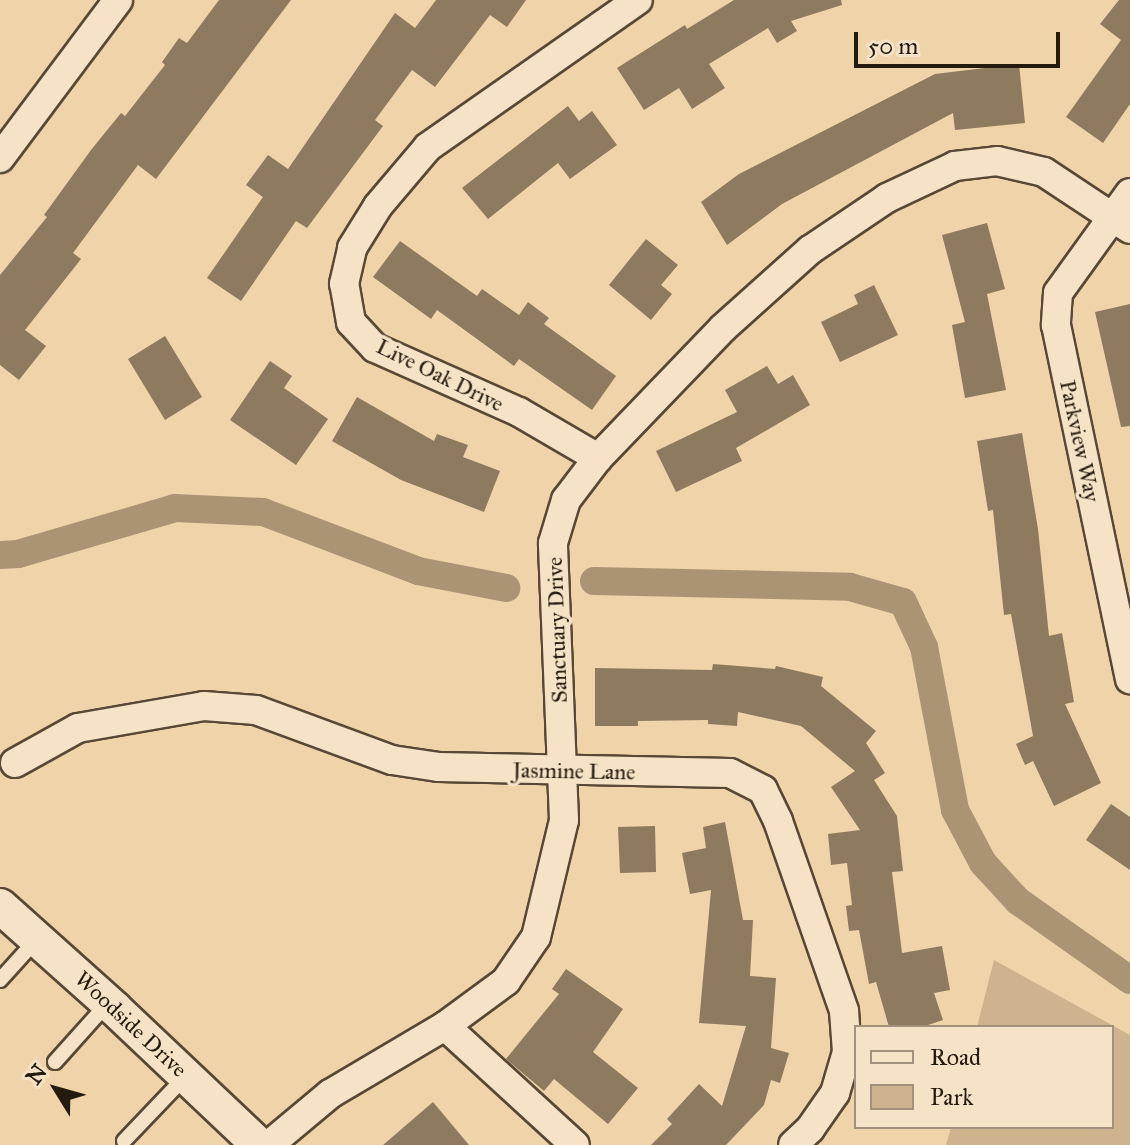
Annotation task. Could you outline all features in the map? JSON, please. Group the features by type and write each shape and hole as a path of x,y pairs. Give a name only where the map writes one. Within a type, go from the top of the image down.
{"street":[{"path":"0,158 118,0"},
{"name":"Live Oak Drive","path":"598,458 519,412 375,348 351,322 344,284 352,248 378,206 428,147 638,0"},
{"name":"Sanctuary Drive","path":"269,1145 330,1094 445,1026 506,981 536,937 564,820 553,543 566,500 598,458 723,328 810,250 901,191 955,166 997,161 1044,172 1121,223"},
{"name":"Parkview Way","path":"1130,193 1121,223 1058,293 1056,325 1130,679"},
{"name":"Jasmine Lane","path":"15,763 78,728 204,706 256,710 392,760 439,767 730,773 763,790 778,821 844,1011 847,1052 835,1093 810,1129 793,1145"},
{"name":"Woodside Drive","path":"0,906 109,1002 259,1145"},
{"path":"445,1026 575,1145"}],"lane":[{"path":"0,980 37,939"},
{"path":"55,1062 109,1002"},
{"path":"124,1141 187,1076"}],"green space":[{"path":"994,960 1112,1025 978,1025"},
{"path":"1114,1026 1130,1035 1130,1145 946,1145 950,1129 1114,1129"}],"building":[{"path":"219,0 291,0 156,179 138,165 73,253 81,259 25,330 46,346 19,380 0,365 0,275 47,217 44,215 91,150 121,113 125,116 165,65 162,62 179,38 187,43"},
{"path":"436,0 526,0 507,27 490,15 435,87 412,70 375,120 383,126 307,228 296,221 241,301 207,278 263,197 246,185 268,155 288,169 395,13 415,28"},
{"path":"734,0 841,0 842,5 791,21 797,31 777,43 768,28 709,64 725,88 692,109 679,88 644,110 617,68 685,25 687,29"},
{"path":"1119,0 1130,0 1130,104 1103,143 1066,117 1121,40 1100,24"},
{"path":"1019,64 1025,123 955,130 953,113 782,204 727,245 701,202 739,174 935,74"},
{"path":"568,106 579,121 592,111 617,145 570,179 558,163 488,219 462,188"},
{"path":"987,223 1005,289 987,294 1006,390 965,398 952,325 965,322 942,235"},
{"path":"646,239 678,265 661,285 672,294 651,320 609,285"},
{"path":"400,241 477,296 482,289 519,315 528,302 549,318 544,324 616,376 592,410 519,359 514,366 437,310 431,319 373,277"},
{"path":"874,285 898,335 840,362 821,322 858,304 854,295"},
{"path":"1130,304 1130,426 1121,427 1095,312"},
{"path":"165,336 202,397 165,420 128,359"},
{"path":"270,361 292,376 284,388 328,419 296,465 230,420"},
{"path":"767,366 778,384 793,375 810,405 736,448 742,461 676,492 656,451 737,412 725,390"},
{"path":"357,397 434,441 437,434 468,445 463,457 500,471 484,512 401,480 332,441"},
{"path":"1022,433 1038,529 1049,636 1062,633 1074,702 1065,704 1101,783 1054,806 1033,761 1025,765 1016,744 1033,736 1011,614 1004,615 993,510 988,511 977,441"},
{"path":"713,664 775,669 776,666 823,677 821,686 876,731 866,743 885,773 874,780 897,816 903,871 892,872 902,953 942,946 950,990 934,993 943,1020 928,1025 888,1025 876,982 869,984 859,930 849,931 846,906 852,905 847,863 831,865 828,834 860,830 831,787 855,771 801,726 738,712 737,726 708,724 708,720 638,721 638,726 595,726 595,668 712,670"},
{"path":"1111,804 1130,817 1130,870 1086,840"},
{"path":"725,822 743,920 753,920 750,976 776,978 771,1048 789,1053 780,1083 771,1080 764,1105 726,1145 651,1145 672,1124 667,1119 699,1084 722,1106 746,1026 699,1023 711,890 690,894 682,853 706,848 703,827"},
{"path":"655,826 656,872 620,873 618,827"},
{"path":"566,969 623,1009 593,1052 638,1088 608,1124 554,1079 544,1091 506,1059 559,994 552,989"},
{"path":"433,1102 469,1145 383,1145"}],"waterway":[{"path":"0,555 18,554 175,508 263,512 418,571 506,588"},
{"path":"594,581 850,587 903,602 924,647 955,810 983,863 1018,901 1130,980"}]}
